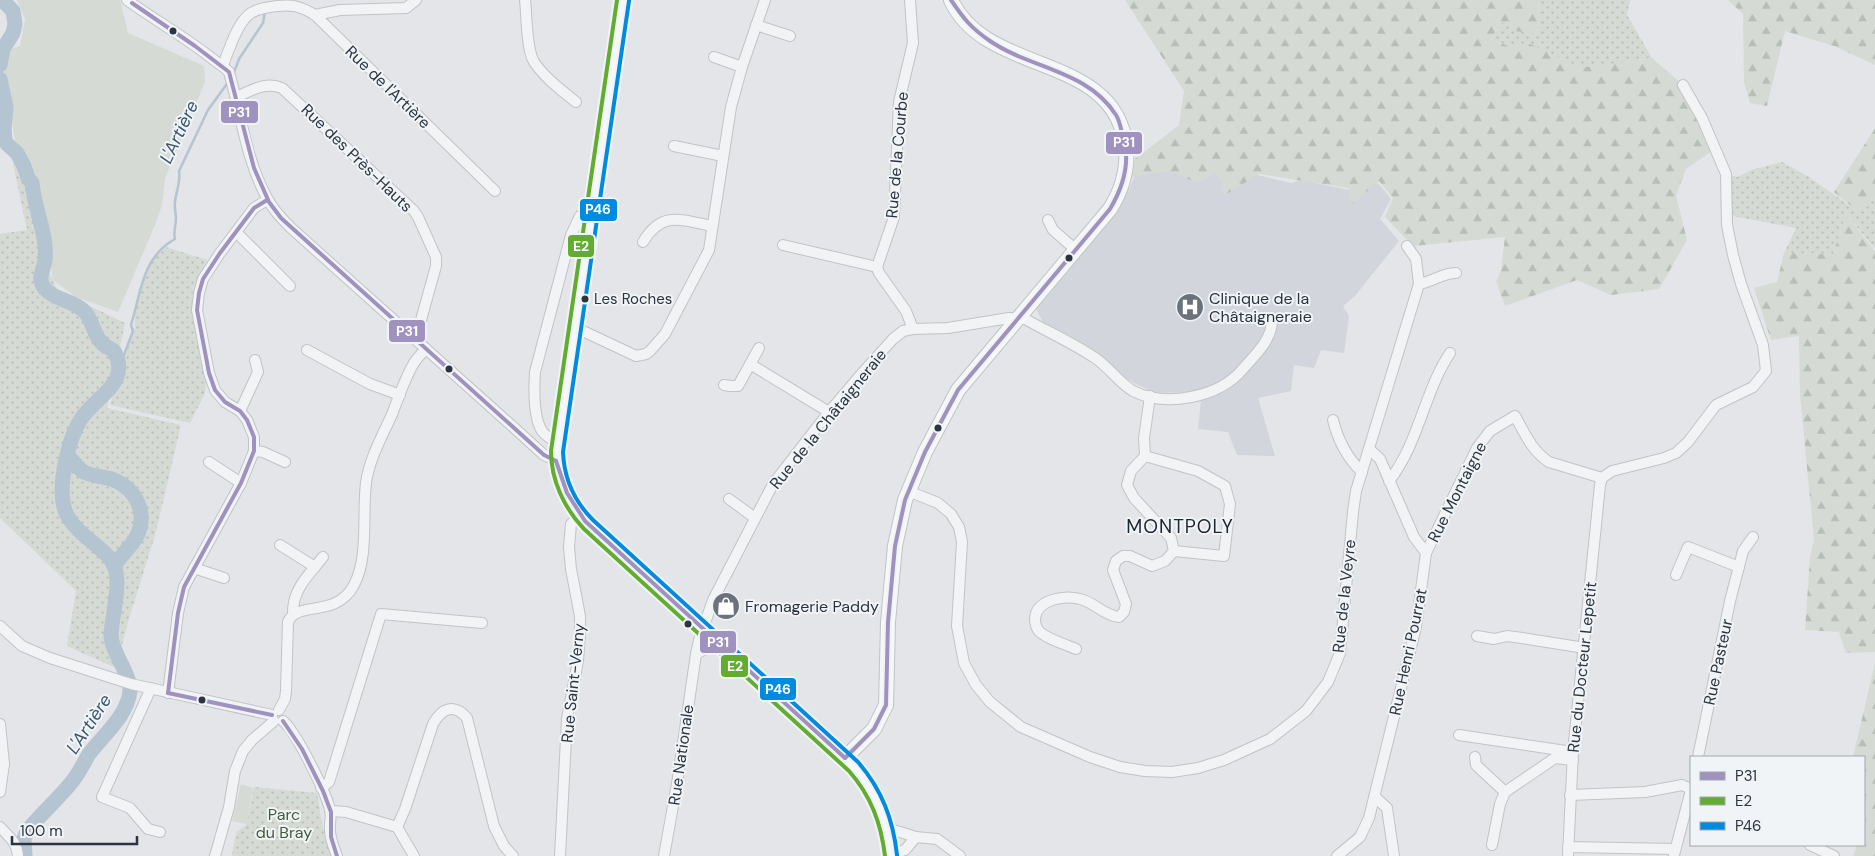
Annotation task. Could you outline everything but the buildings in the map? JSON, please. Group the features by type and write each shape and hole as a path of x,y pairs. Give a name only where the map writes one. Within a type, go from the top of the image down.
{"main road":[{"path":"623,0 558,443 556,461 561,480 580,515 845,758 860,775 875,797 898,854"}],"street":[{"path":"127,0 226,68 233,86 255,173 267,200 291,228 544,455 556,461"},
{"path":"314,15 340,10 406,8 416,0"},
{"path":"525,0 529,43 533,60 550,81 576,102"},
{"path":"574,329 636,356 650,351 665,334 709,250 731,107 742,67 765,0"},
{"name":"Rue de la Courbe","path":"877,267 894,217 899,102 913,42 910,0"},
{"path":"845,758 874,729 886,705 888,622 897,531 908,491 925,452 958,390 1110,208 1120,191 1126,162 1125,144 1120,124 1105,100 1090,87 1074,78 990,42 961,18 951,0"},
{"name":"Rue de l'Artière","path":"226,68 241,25 246,17 258,10 270,7 295,5 314,15 495,191"},
{"path":"756,25 790,36"},
{"path":"714,57 742,67"},
{"name":"Rue des Près-Hauts","path":"236,97 266,85 275,85 282,88 414,211 436,257 436,266 421,320 414,337"},
{"path":"1602,478 1612,471 1664,458 1676,452 1688,442 1716,405 1753,387 1766,371 1763,345 1741,284 1731,245 1727,225 1726,174 1702,118 1683,85"},
{"path":"674,146 723,156"},
{"path":"168,693 179,604 184,587 241,483 254,451 254,437 251,428 240,411 225,402 215,390 209,374 197,310 198,293 203,279 236,232 254,208 267,200"},
{"path":"558,443 542,432 534,394 535,372 571,235 580,216 592,206"},
{"path":"643,242 647,234 659,223 666,220 686,221 712,226"},
{"path":"1048,220 1053,230 1076,250"},
{"path":"236,232 290,286"},
{"path":"783,245 877,267 879,273 906,311 913,329"},
{"name":"Rue de la Veyre","path":"908,491 938,503 951,514 959,527 962,542 957,626 964,662 976,685 990,702 1021,727 1090,757 1120,767 1144,771 1172,772 1198,768 1224,760 1270,739 1306,711 1328,682 1340,653 1353,512 1362,472 1419,284 1416,259 1407,246"},
{"path":"1419,284 1447,273 1456,273"},
{"name":"Rue de la Châtaigneraie","path":"703,629 713,600 773,484 864,370 903,331 948,328 1000,318 1025,319 1087,353 1107,367 1133,391 1170,399 1207,394 1236,377 1264,344 1272,328 1272,322"},
{"path":"724,385 738,386 759,348"},
{"path":"215,856 229,807 235,771 243,752 252,740 277,717 285,700 288,622 293,614 298,611 331,606 348,593 354,584 365,534 366,481 371,464 413,365 426,349"},
{"path":"307,350 370,384 400,395"},
{"path":"1389,481 1398,470 1417,428 1441,366 1450,353"},
{"path":"240,411 258,372 255,360"},
{"path":"750,364 830,412"},
{"path":"1150,396 1144,438 1145,456 1131,471 1127,484 1134,498 1171,538 1174,551"},
{"name":"Rue Montaigne","path":"1426,553 1477,448 1490,431 1515,416 1528,441 1542,457 1550,462 1602,478"},
{"path":"1333,420 1336,434 1352,462 1362,472"},
{"path":"1369,449 1380,459 1414,537 1426,553"},
{"path":"254,451 263,452 285,462"},
{"path":"1145,456 1198,470 1225,486 1230,504 1224,556 1174,551"},
{"path":"209,462 241,483"},
{"name":"Rue du Docteur Lepetit","path":"1568,852 1573,756 1602,478"},
{"path":"729,499 755,518"},
{"name":"Rue Saint-Verny","path":"560,856 567,720 578,661 580,632 580,616 569,547 572,524 580,515"},
{"name":"Rue Pasteur","path":"1698,756 1730,601 1743,551 1753,537"},
{"path":"280,545 315,567"},
{"path":"1676,575 1688,547 1739,567"},
{"path":"1076,649 1044,635 1038,630 1035,619 1040,607 1050,600 1081,599 1110,616 1119,617 1124,612 1126,604 1113,570 1116,561 1123,556 1130,556 1152,566 1165,561 1174,551"},
{"name":"Rue Henri Pourrat","path":"1337,856 1360,837 1369,818 1416,627 1426,553"},
{"path":"293,614 297,590 323,557"},
{"path":"194,568 224,578"},
{"path":"321,788 329,782 382,614 482,623"},
{"path":"0,627 22,646 35,652 127,682 277,717 296,739 331,811 330,829 337,856"},
{"name":"Rue Nationale","path":"664,856 696,654 703,629"},
{"path":"1477,636 1494,639 1507,636 1585,648"},
{"path":"696,654 707,648 721,646"},
{"path":"151,688 102,797 130,808 148,829 160,832"},
{"path":"397,827 405,809 433,724 444,711 456,709 467,718 494,826 504,846 513,856"},
{"path":"0,724 4,764 0,792"},
{"path":"1459,735 1573,756"},
{"path":"1492,845 1500,804 1505,792 1555,758 1573,756"},
{"path":"1475,757 1476,765 1505,792"},
{"path":"1570,795 1645,792 1682,785 1690,789"},
{"path":"1568,852 1674,853 1690,793"},
{"path":"1375,797 1388,808 1394,856"},
{"path":"331,811 346,812 397,827 414,856"},
{"path":"0,827 17,846 18,856"},
{"path":"887,828 916,837 937,839 960,856"},
{"path":"898,854 916,837"},
{"path":"1812,846 1834,856"}],"shaded area":[{"name":"Clinique de la Châtaigneraie","path":"1187,158 1291,183 1301,180 1349,190 1378,183 1391,199 1380,219 1399,241 1355,296 1343,306 1349,316 1344,353 1321,350 1314,368 1294,365 1291,391 1258,398 1275,456 1237,455 1228,432 1198,429 1201,400 1196,392 1155,393 1138,385 1123,377 1099,354 1043,322 1036,309 1090,245 1091,239 1121,205 1135,176"}],"green space":[{"path":"17,0 120,0 128,33 204,66 205,82 165,178 162,205 118,312 76,297 53,280 41,211 31,171 16,148 3,64 6,51 20,46 25,19"},
{"path":"1125,0 1539,0 1538,34 1514,31 1502,22 1491,39 1511,47 1528,43 1581,68 1652,58 1683,85 1715,149 1686,169 1676,195 1687,240 1659,289 1611,295 1577,280 1505,306 1496,281 1501,271 1505,237 1413,246 1385,217 1393,198 1379,181 1352,204 1348,188 1259,174 1225,195 1216,172 1198,183 1168,171 1132,177 1135,159 1179,125 1184,91"},
{"path":"1539,0 1630,0 1627,15 1652,58 1581,69 1528,43 1511,47 1491,39 1502,22 1538,34"},
{"path":"1728,0 1875,0 1875,65 1834,46 1785,31 1767,106 1750,103 1744,82 1743,14"},
{"path":"1875,128 1875,198 1856,210 1834,192"},
{"path":"23,153 40,167 50,239 50,273 57,290 125,323 107,408 181,425 156,532 116,668 67,646 76,591 0,518 0,234 27,230 13,164"},
{"path":"1782,162 1809,177 1856,210 1875,198 1875,249 1846,214 1833,254 1784,253 1796,228 1727,215 1726,174 1737,177 1751,170"},
{"path":"1846,214 1875,251 1875,652 1846,653 1839,632 1805,630 1810,557 1814,540 1800,394 1799,336 1771,340 1754,288 1777,282 1784,253 1833,254"},
{"path":"166,247 207,260 193,288 192,305 197,342 206,384 205,393 190,423 110,405 121,366 135,328 135,308 146,275 152,260"},
{"path":"1875,663 1875,856 1853,856 1857,846 1865,846 1866,815 1865,756 1853,756"},
{"path":"241,784 253,788 246,824 232,821"},
{"name":"Parc du Bray","path":"254,787 317,793 323,828 332,856 232,856 236,832 246,825"}],"waterway":[{"name":"L'Artière","path":"0,65 3,49 13,33 15,24 13,11 2,0"},
{"name":"L'Artière","path":"233,75 239,59 263,23 265,11"},
{"name":"L'Artière","path":"0,79 6,107 5,141 17,153 32,183 45,241 42,285 49,293 76,305 85,312 96,335 104,345 114,351 118,362 118,372 110,389 87,411 74,432 65,463 62,498 67,514 76,528 107,555 115,567 117,585 111,634 114,647 127,677 130,691 124,709 114,725 89,754 74,780 27,831 24,839 25,856"},
{"name":"L'Artière","path":"119,368 133,331 131,325 144,277 156,256 175,239 175,204 179,171 208,110 229,81"},
{"name":"L'Artière","path":"68,456 84,472 122,484 138,503 141,519 137,536 114,566"}],"transit line":[{"name":"E2","path":"617,0 551,451 556,483 570,512 584,529 857,780 874,810 881,832 885,856"},
{"name":"P31","path":"845,758 874,729 886,705 888,622 895,546 905,500 925,452 958,390 1110,209 1119,192 1126,165 1125,146 1119,123 1116,115 1104,100 1090,88 1074,79 1023,58 990,41 968,23 951,0"},
{"name":"P46","path":"629,1 563,452 568,480 576,497 593,520 858,762 880,794 893,829 897,855"},
{"name":"P31","path":"132,3 229,72 254,168 269,202 281,218 544,455 556,461"},
{"name":"P31","path":"168,693 178,613 184,587 241,483 254,451 254,437 247,420 240,411 225,402 215,390 209,373 197,310 199,293 203,279 220,253 254,208 267,200"},
{"name":"P31","path":"556,461 567,493 585,521 845,758"},
{"name":"P31","path":"168,693 272,715"},
{"name":"P31","path":"283,721 302,749 323,791 331,812 331,837 337,856"}],"place":[{"name":"Les Roches","path":"585,299"},
{"name":"Clinique de la Châtaigneraie","path":"1190,307"},
{"name":"Fromagerie Paddy","path":"726,606"}],"district":[{"name":"MONTPOLY","path":"1180,526"}]}
